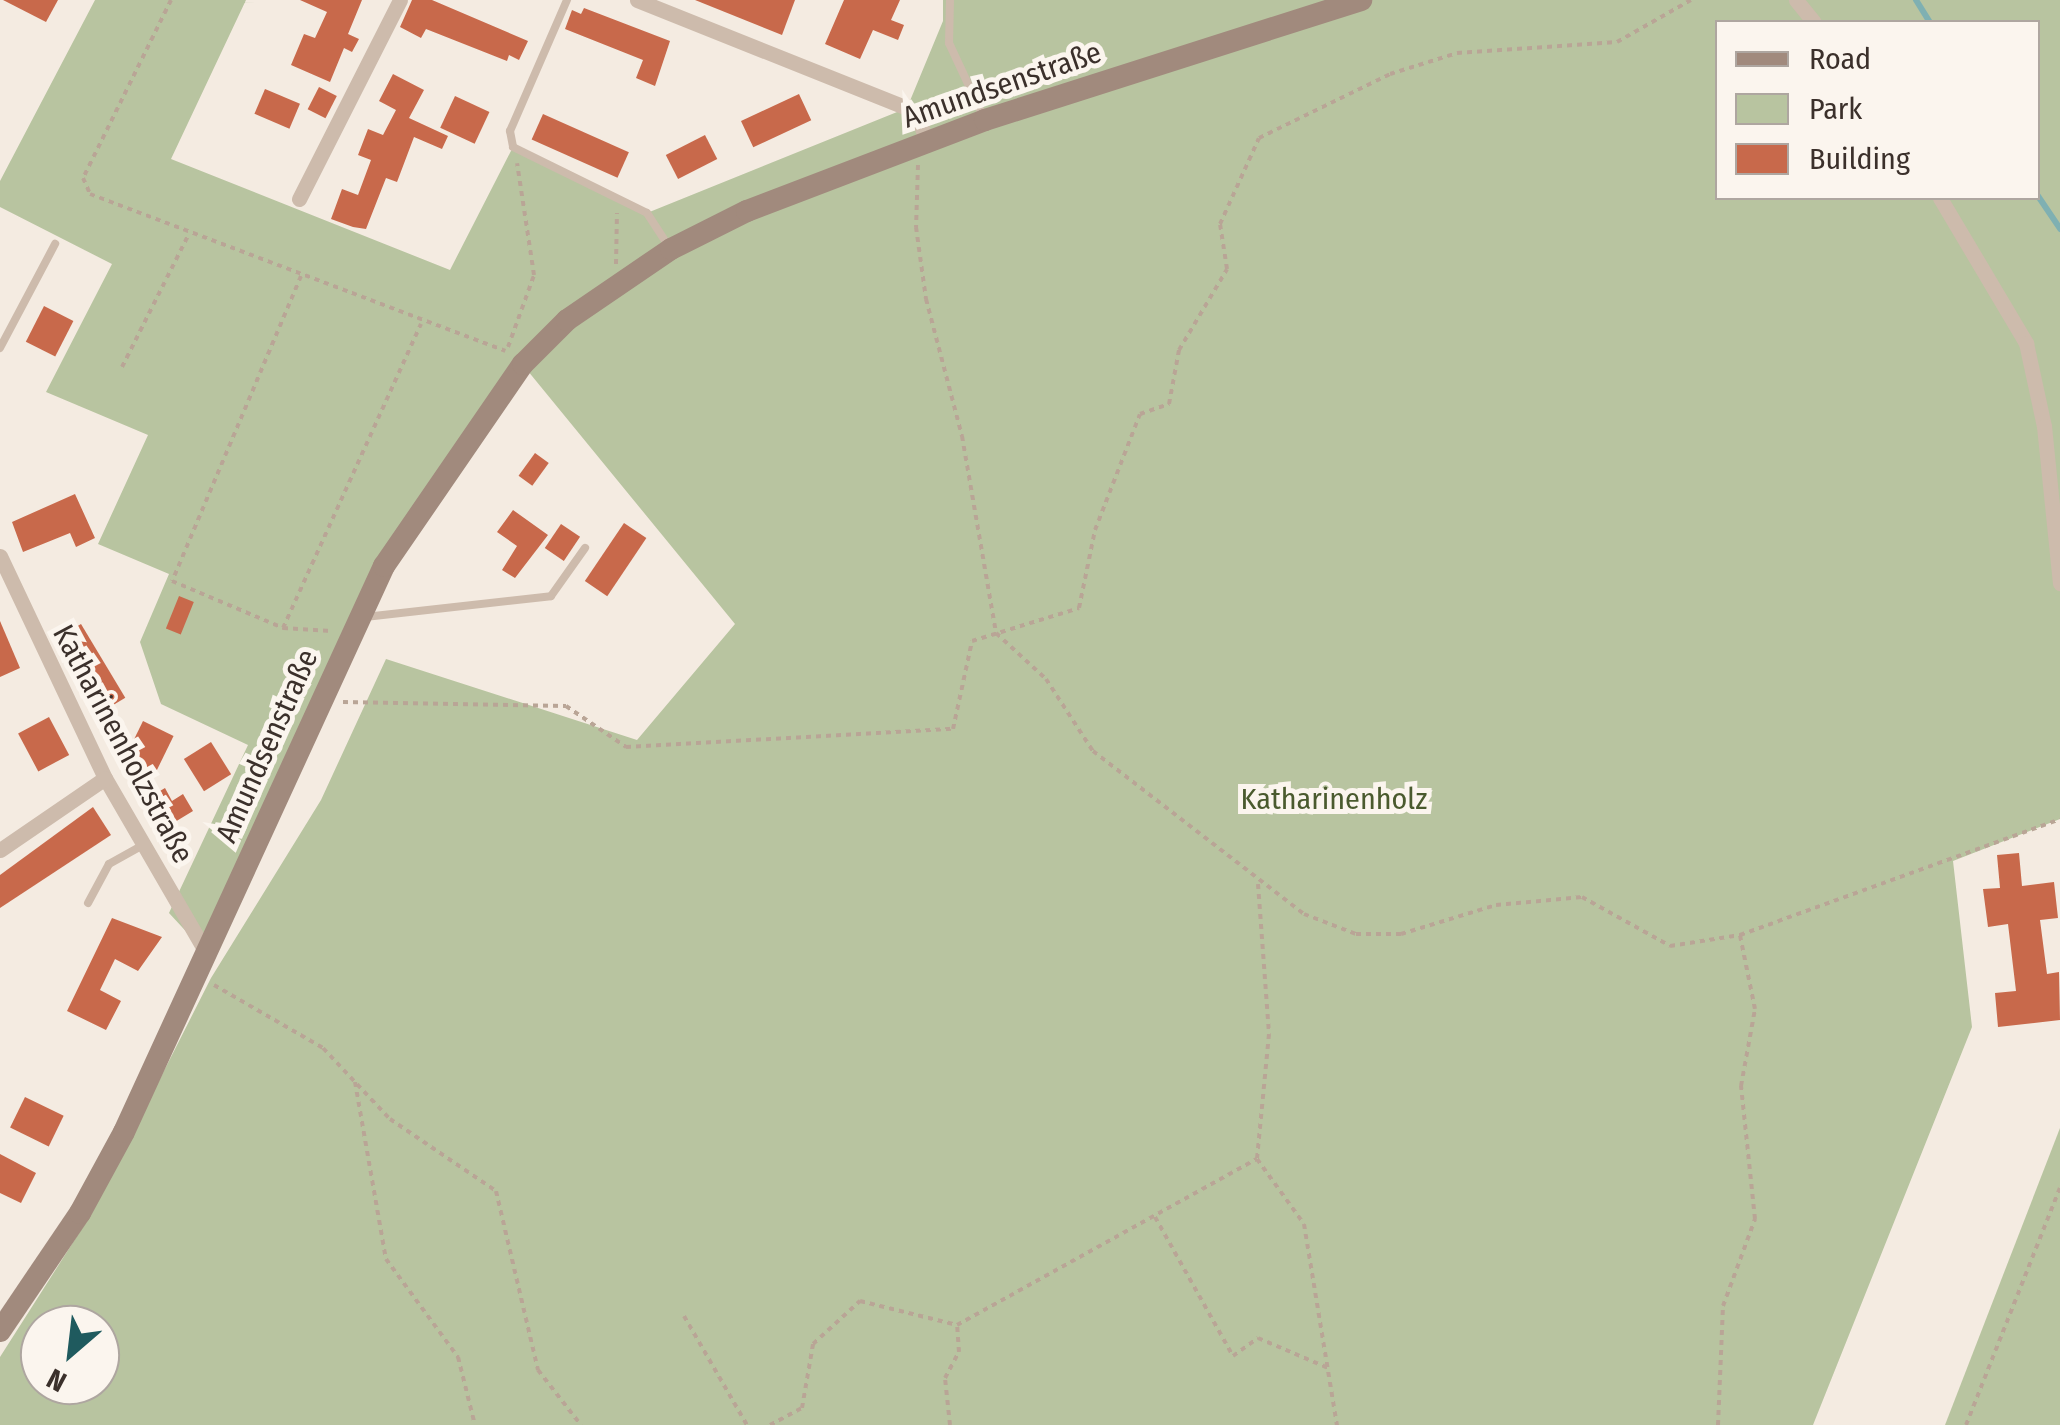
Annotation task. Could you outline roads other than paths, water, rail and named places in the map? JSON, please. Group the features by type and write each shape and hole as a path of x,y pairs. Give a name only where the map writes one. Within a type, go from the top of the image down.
{"street":[{"path":"299,200 400,0"},
{"path":"637,0 907,108 918,116 921,143"},
{"name":"Amundsenstraße","path":"0,1332 80,1213 202,964 384,566 514,358 615,284 671,249 747,211 985,120 1361,0"},
{"path":"1796,0 1812,20"},
{"path":"1941,200 2026,342 2044,426 2060,583"},
{"name":"Katharinenholzstraße","path":"0,556 105,778 202,964"},
{"path":"0,850 105,778"}],"lane":[{"path":"567,0 510,131 513,147 647,213 671,249"},
{"path":"950,0 949,43 985,120"},
{"path":"0,348 55,244"},
{"path":"355,625 551,596 585,548"},
{"path":"88,902 109,864 143,845"}],"waterway":[{"path":"1916,0 1929,20"},
{"path":"2040,199 2060,229"}],"park label":[{"name":"Katharinenholz","path":"1334,799"}]}
